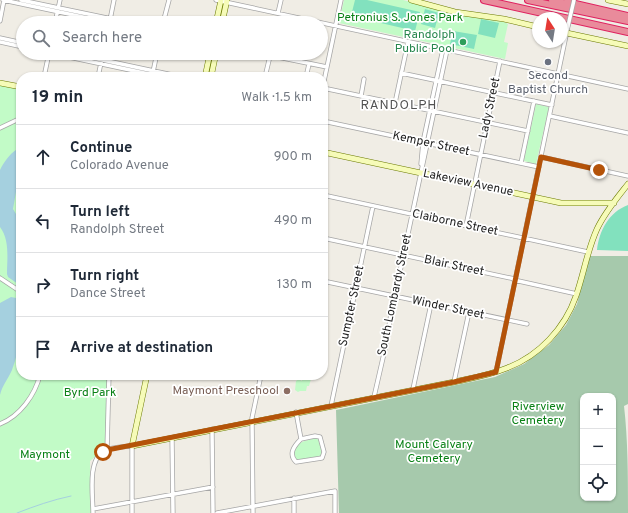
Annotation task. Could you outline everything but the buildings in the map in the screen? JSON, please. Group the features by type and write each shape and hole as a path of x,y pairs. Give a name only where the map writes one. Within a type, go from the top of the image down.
{"highway":[{"path":"484,0 628,32"},
{"path":"528,0 628,20"},
{"path":"552,0 628,20"},
{"path":"557,0 628,16"}],"street":[{"path":"0,20 4,0 58,10"},
{"path":"21,0 84,16"},
{"path":"57,16 60,0"},
{"path":"111,16 114,0"},
{"path":"165,16 169,0"},
{"path":"278,14 281,0"},
{"path":"326,72 341,0"},
{"path":"411,0 455,12 504,19 532,26"},
{"path":"568,26 574,0"},
{"path":"608,0 628,4"},
{"path":"222,1 288,16"},
{"path":"218,16 222,1"},
{"path":"222,1 222,16"},
{"path":"328,24 628,89"},
{"path":"568,33 628,46"},
{"path":"0,38 16,41"},
{"path":"0,42 16,45"},
{"path":"395,103 408,42"},
{"path":"496,372 550,116 562,48"},
{"name":"South Lombardy Street","path":"374,397 445,49"},
{"path":"45,72 48,60"},
{"path":"89,60 101,62"},
{"path":"94,60 144,72"},
{"path":"152,72 155,60"},
{"path":"205,72 208,60"},
{"path":"212,72 215,60"},
{"path":"266,72 269,60"},
{"path":"290,60 327,67"},
{"name":"Lady Street","path":"466,226 500,61"},
{"path":"99,72 101,62"},
{"path":"307,72 309,64"},
{"path":"401,73 552,105"},
{"path":"361,96 364,79"},
{"path":"0,83 16,86"},
{"path":"328,88 528,131"},
{"path":"521,163 534,101"},
{"path":"550,116 628,132"},
{"path":"0,128 16,120"},
{"name":"Kemper Street","path":"328,122 539,167"},
{"name":"Lakeview Avenue","path":"328,153 421,171 474,185 561,203 614,203"},
{"path":"541,157 628,176"},
{"path":"213,487 93,511 94,465 99,456 107,450 454,382 496,372 525,359 547,342 565,320 577,294 588,252 598,227 628,184"},
{"name":"Claiborne Street","path":"328,196 588,252"},
{"name":"Sumpter Street","path":"331,406 373,206"},
{"name":"Blair Street","path":"328,239 577,294"},
{"path":"0,278 16,289"},
{"name":"Winder Street","path":"328,282 527,324"},
{"path":"413,390 431,304"},
{"path":"454,382 469,312"},
{"path":"0,424 18,412 29,399 39,380"},
{"path":"107,450 109,380"},
{"path":"132,513 132,446 146,380"},
{"path":"253,513 252,421 260,380"},
{"path":"296,412 301,439"},
{"path":"212,429 213,513"},
{"path":"315,436 320,437 324,456 317,459 296,462 293,457 292,450 301,439 315,436"},
{"path":"172,438 173,513"},
{"path":"217,513 335,491 335,513"},
{"path":"294,498 294,513"}],"green space":[{"name":"Petronius S. Jones Park","path":"344,0 403,0 460,15 504,22 508,24 504,42 508,43 505,59 339,23"},
{"path":"355,0 367,0 420,12 415,31 351,16"},
{"path":"425,9 439,13 435,28 421,24"},
{"path":"481,19 499,23 495,38 478,34"},
{"name":"Randolph Public Pool","path":"453,31 477,35 474,49 450,44"},
{"path":"0,85 16,89 16,380 108,380 107,447 90,461 91,513 0,513"},
{"path":"536,104 549,107 536,164 524,160"},
{"path":"628,205 628,251 597,250 600,236 610,217 621,208"},
{"path":"589,256 628,256 628,404 624,406 627,446 628,513 339,513 336,410 495,377 524,364 549,345 566,325 577,304"},
{"path":"311,380 306,391 298,392 295,390 296,381"},
{"path":"316,438 319,440 322,454 321,456 296,460 294,455 295,447 307,440"}],"water":[{"path":"16,150 16,192 13,209 16,214 16,283 8,277 7,274 7,244 0,227 0,170"},
{"path":"11,297 16,298 16,357 12,370 0,395 0,303"}],"waterway":[{"path":"17,513 44,503 71,496"}],"place":[{"name":"Randolph Public Pool","path":"463,42"},
{"name":"Second Baptist Church","path":"548,62"},
{"name":"Maymont Preschool","path":"287,391"}],"district":[{"name":"RANDOLPH","path":"399,106"}],"route":[{"path":"103,452 276,416 454,382 496,372 541,157 599,170"}],"park label":[{"name":"Byrd Park","path":"90,393"},
{"name":"Riverview Cemetery","path":"538,414"},
{"name":"Mount Calvary Cemetery","path":"434,452"},
{"name":"Maymont","path":"45,455"}]}
